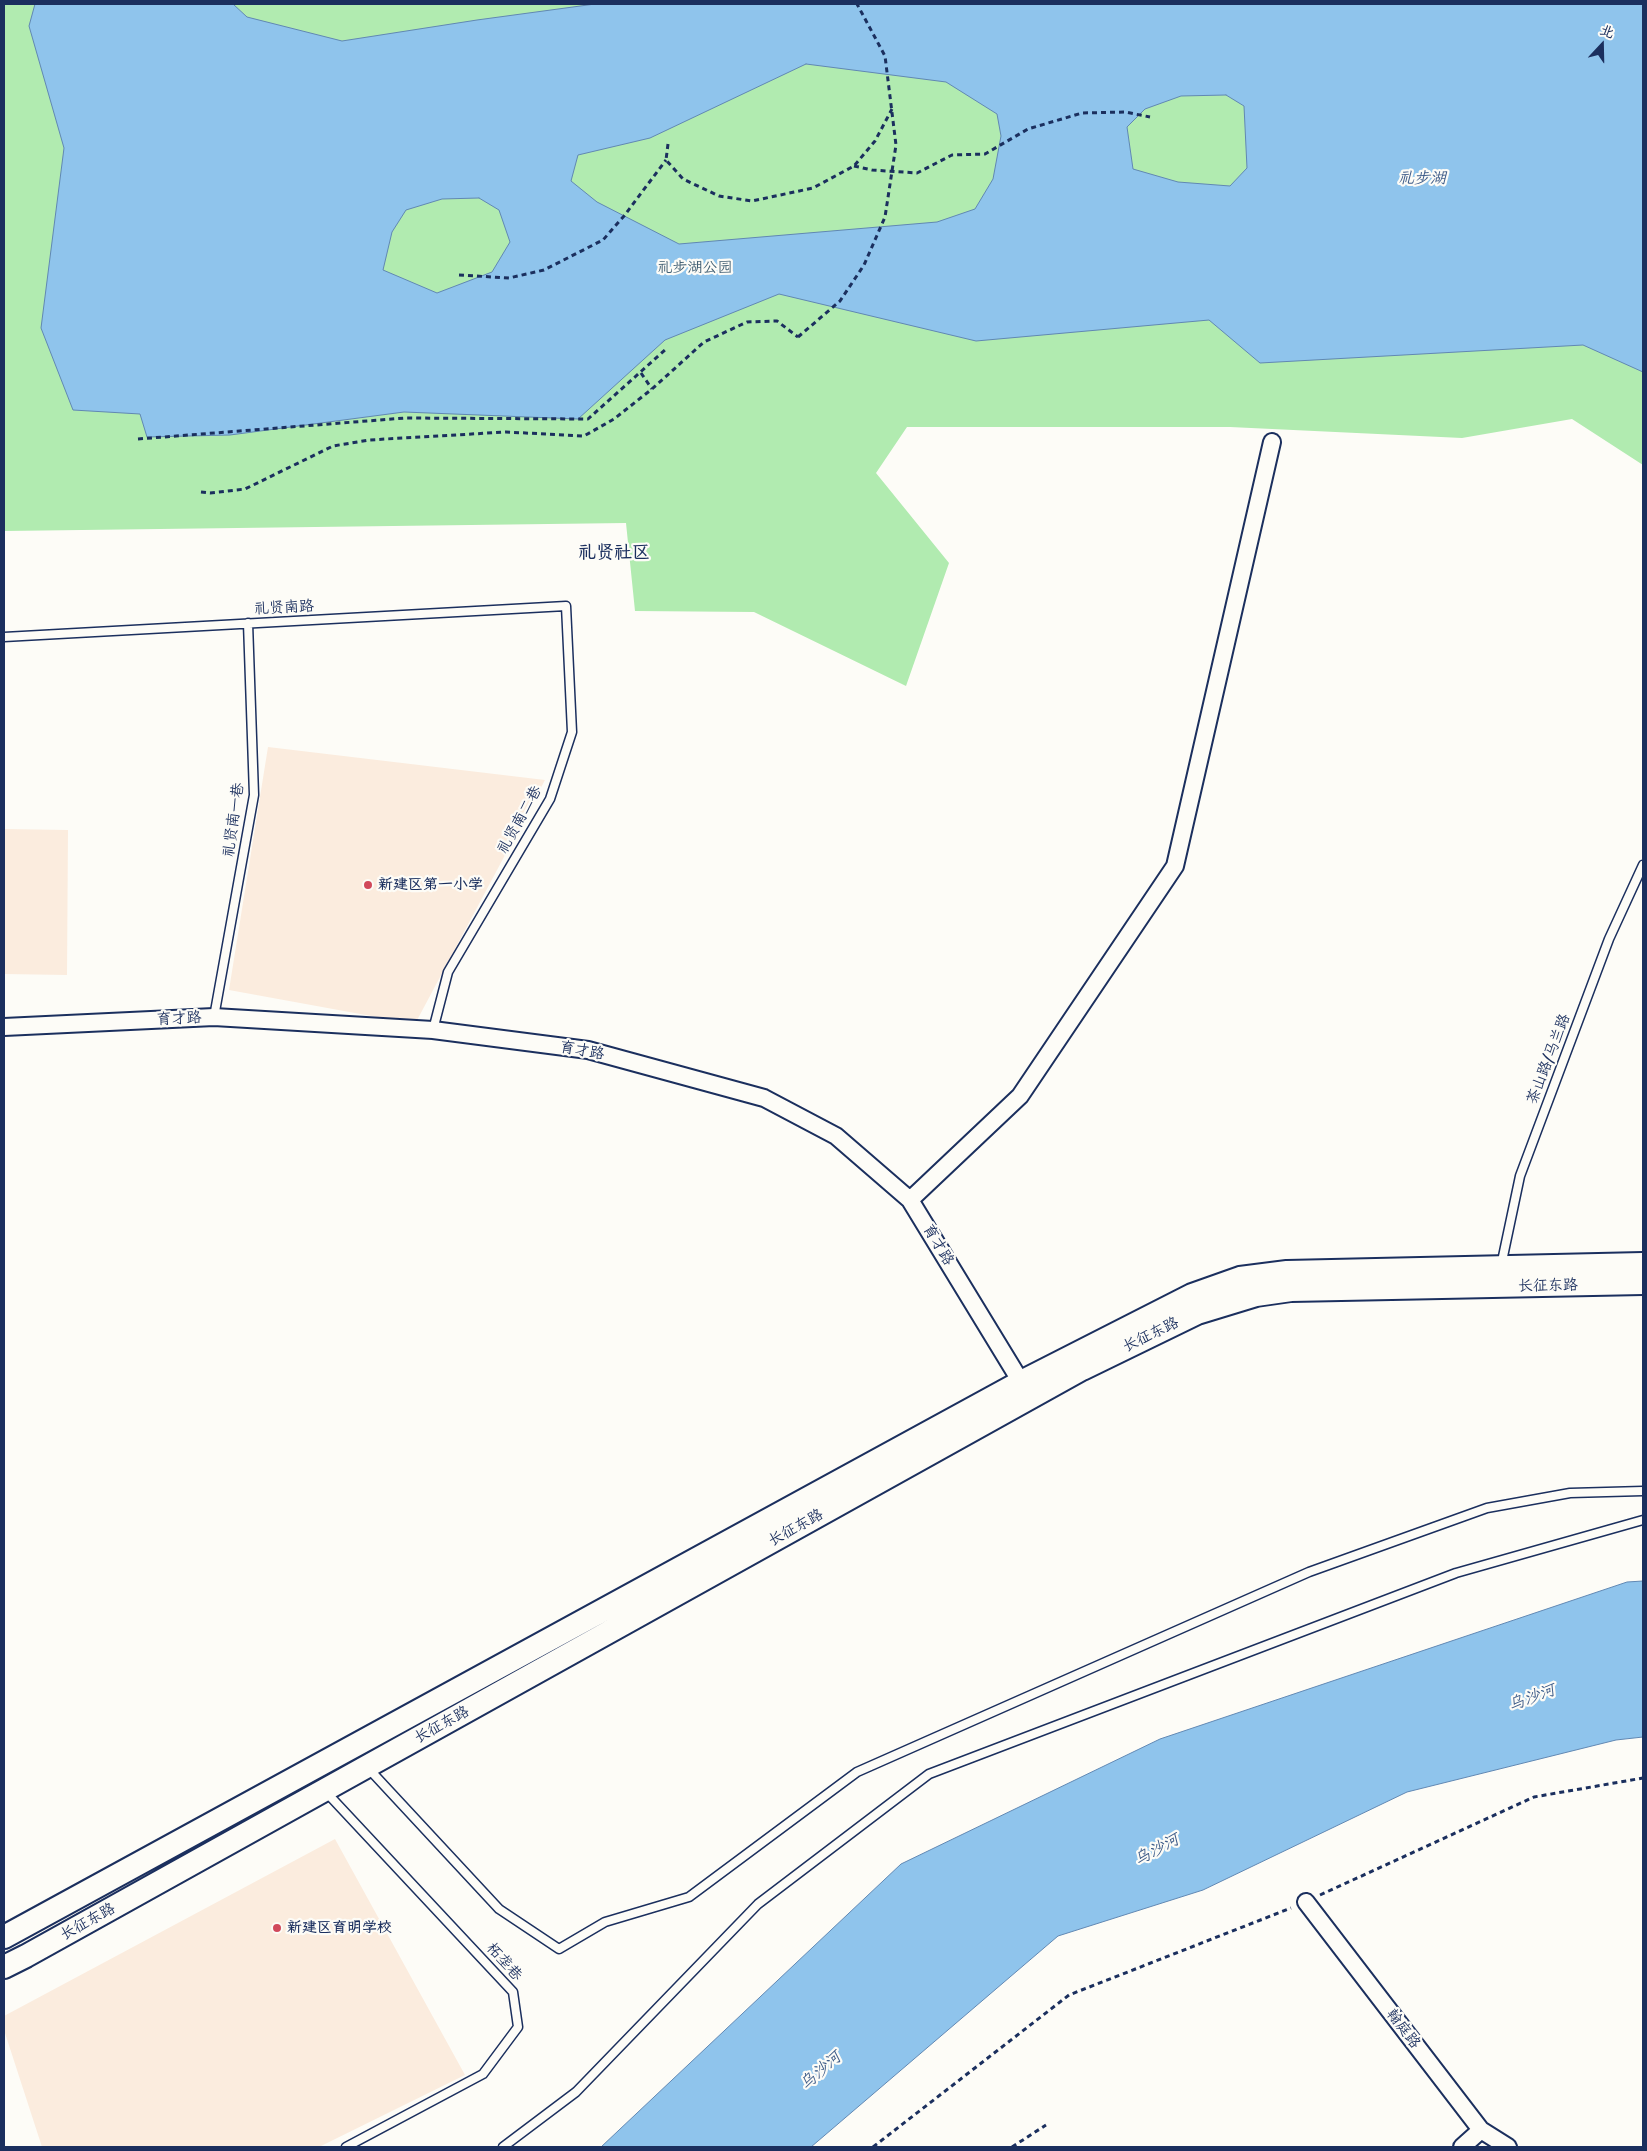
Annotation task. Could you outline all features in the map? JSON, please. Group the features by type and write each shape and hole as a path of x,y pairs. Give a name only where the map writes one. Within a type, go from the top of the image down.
{"main road":[{"name":"长征东路","path":"4,1937 1021,1382 1192,1295 1240,1278 1287,1272 1643,1264"},
{"name":"长征东路","path":"4,1967 1082,1369 1197,1313 1256,1294 1291,1290 1643,1283"}],"street":[{"path":"910,1200 1020,1096 1175,866 1272,442"},
{"name":"育才路","path":"4,1027 214,1017 433,1030 588,1050 764,1098 836,1136 910,1200 1021,1382"},
{"name":"翰庭路","path":"1306,1902 1481,2130 1508,2147"},
{"path":"1462,2147 1481,2130"}],"lane":[{"name":"礼贤南路","path":"4,636 566,606"},
{"name":"礼贤南二巷","path":"433,1030 448,972 550,799 572,732 566,606"},
{"name":"礼贤南一巷","path":"214,1017 254,795 248,623"},
{"name":"茶山路/马兰路","path":"1500,1268 1520,1176 1609,939 1643,865"},
{"path":"367,1767 499,1909 559,1949 605,1922 689,1897 857,1772 1309,1572 1487,1508 1570,1493 1643,1490"},
{"path":"503,2147 576,2092 758,1904 929,1774 1456,1574 1620,1525 1643,1520"},
{"name":"柘垄巷","path":"325,1790 513,1992 518,2026 483,2074 346,2147"}],"path":[{"path":"201,492 210,493 244,489 333,446 369,440 506,432 584,436 614,419 652,389 704,342 747,322 777,321 798,337 840,302 864,265 885,217 896,145 892,109 885,56 857,4"},
{"path":"666,160 683,179 719,196 752,201 813,188 854,166 875,141 892,109"},
{"path":"854,166 872,170 917,173 952,155 985,154 1028,129 1082,113 1125,112 1150,117"},
{"path":"459,275 510,278 544,270 602,240 624,216 666,160 668,144"},
{"path":"138,440 406,418 588,419 665,350"},
{"path":"641,373 652,389"},
{"path":"873,2147 1069,1995 1306,1902 1534,1797 1643,1778"},
{"path":"1012,2147 1046,2125"}],"shaded area":[{"name":"新建区第一小学","path":"268,747 545,780 415,1024 229,990"},
{"path":"4,829 68,830 67,975 4,974"},
{"name":"新建区育明学校","path":"335,1839 465,2075 319,2147 42,2147 4,2030 4,2016"}],"green space":[{"name":"礼步湖","path":"4,4 1643,4 1643,465 1572,419 1462,438 1230,427 907,427 876,473 949,563 906,686 754,612 635,611 626,523 4,531"}],"water":[{"name":"礼步湖","path":"35,4 233,4 247,17 342,41 595,4 1643,4 1643,372 1583,345 1260,363 1209,320 976,341 779,294 665,340 578,419 404,412 230,435 147,437 140,414 73,410 41,328 64,148 29,26","holes":["806,64 946,82 997,114 1001,136 993,179 975,209 937,222 679,244 597,202 571,181 578,155 650,138","1226,95 1244,106 1247,168 1230,186 1178,182 1133,169 1127,127 1145,109 1181,96","479,198 499,210 510,242 492,272 437,293 383,270 392,232 406,210 442,199"]},
{"name":"乌沙河","path":"1643,1581 1643,1737 1616,1740 1407,1792 1203,1890 1058,1936 811,2147 601,2147 901,1864 1160,1739 1627,1582"}],"place":[{"name":"新建区第一小学","path":"368,885"},
{"name":"新建区育明学校","path":"277,1928"}],"district":[{"name":"礼贤社区","path":"614,553"}],"park label":[{"name":"礼步湖公园","path":"695,268"}]}
